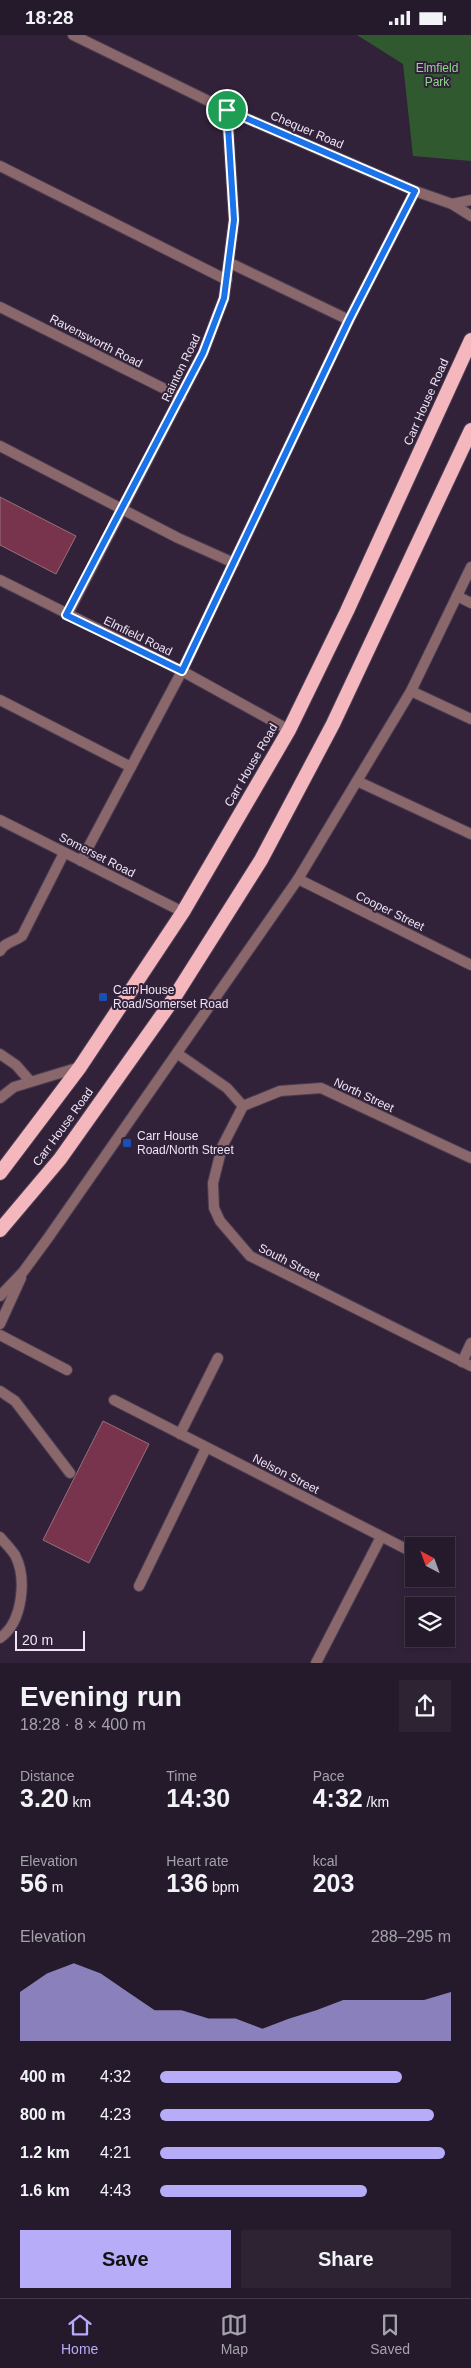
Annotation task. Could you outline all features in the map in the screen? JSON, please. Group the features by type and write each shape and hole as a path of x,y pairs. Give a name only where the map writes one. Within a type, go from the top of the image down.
{"highway":[{"name":"Carr House Road","path":"0,1173 80,1067 183,912 289,730 347,611 471,340"},
{"name":"Carr House Road","path":"0,1231 60,1159 172,1001 261,860 333,724 471,430"}],"street":[{"name":"Chequer Road","path":"73,35 227,110 415,191 452,204 471,216"},
{"name":"Rainton Road","path":"66,615 181,397 215,326 227,280 234,220 227,110"},
{"path":"0,166 227,280"},
{"path":"82,861 182,671 349,320 415,191"},
{"path":"452,204 471,200"},
{"path":"230,263 349,320"},
{"name":"Ravensworth Road","path":"0,307 181,397"},
{"path":"0,447 234,563"},
{"path":"0,1296 23,1272 178,1054 298,879 411,691 471,567"},
{"name":"Elmfield Road","path":"0,580 66,615 182,671 289,730"},
{"path":"457,596 471,603"},
{"path":"411,691 471,719"},
{"path":"0,700 131,767"},
{"path":"357,781 471,834"},
{"name":"Somerset Road","path":"0,820 183,912"},
{"path":"0,951 4,941 15,941 22,936 64,853"},
{"name":"Cooper Street","path":"298,879 471,965"},
{"path":"0,1054 16,1065 30,1081"},
{"path":"178,1054 227,1088 242,1106"},
{"path":"0,1098 14,1087 80,1067"},
{"name":"North Street","path":"242,1106 280,1091 321,1088 471,1158"},
{"name":"South Street","path":"242,1106 222,1147 213,1183 214,1208 220,1221 250,1256 467,1364 471,1343"},
{"path":"0,1324 23,1272"},
{"path":"0,1335 67,1369"},
{"path":"180,1434 218,1359"},
{"path":"0,1391 15,1401 70,1473"},
{"name":"Nelson Street","path":"114,1401 405,1549"},
{"path":"139,1586 206,1447"},
{"path":"0,1537 15,1555 21,1579 20,1601 13,1621 0,1638"},
{"path":"316,1663 381,1537"}],"green space":[{"name":"Elmfield Park","path":"357,35 471,35 471,161 413,156 403,64"}],"building":[{"path":"0,497 76,536 56,574 0,545"},
{"path":"103,1421 149,1444 89,1563 43,1540"}],"place":[{"name":"Carr House Road/Somerset Road","path":"103,997"},
{"name":"Carr House Road/North Street","path":"127,1143"}],"route":[{"path":"227,110 415,191 349,320 182,671 66,615 203,353 215,326 224,298 230,263 234,220 227,110"}]}
